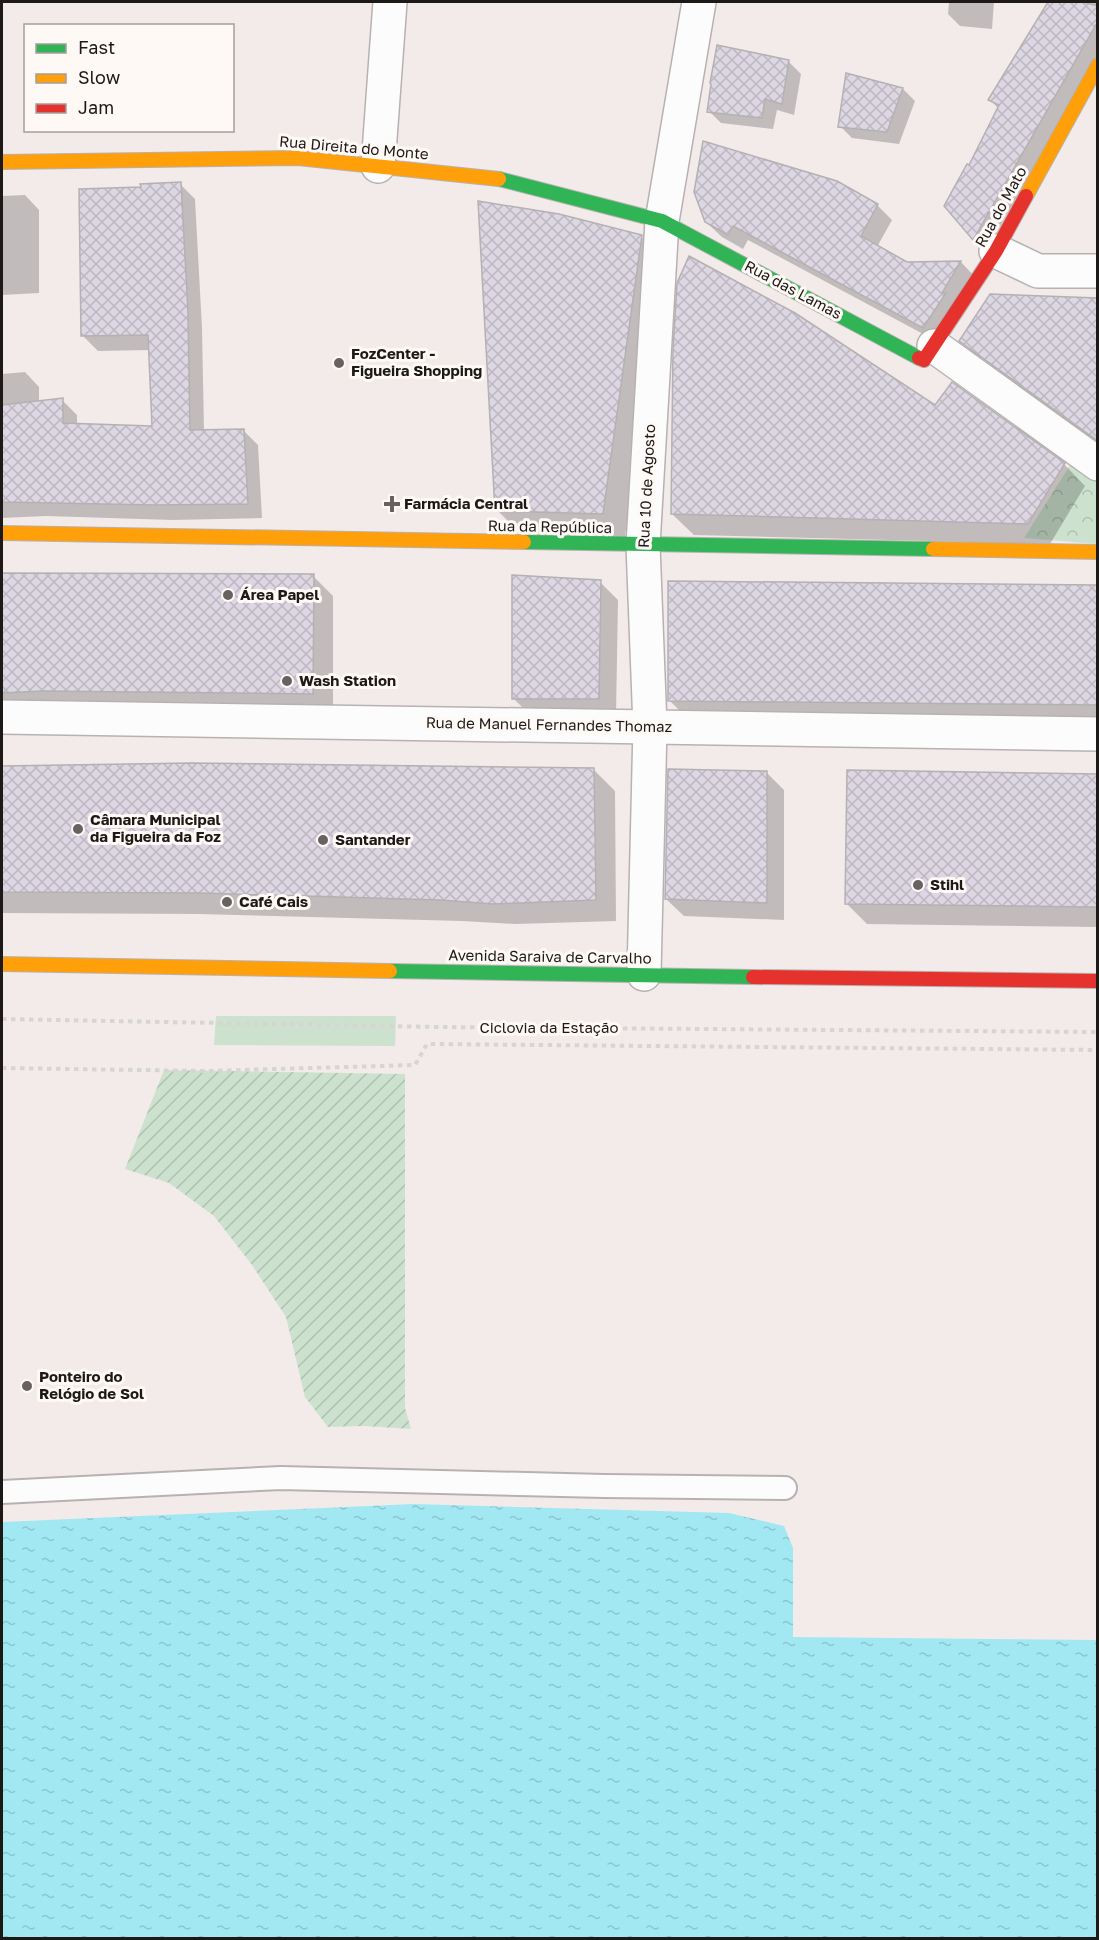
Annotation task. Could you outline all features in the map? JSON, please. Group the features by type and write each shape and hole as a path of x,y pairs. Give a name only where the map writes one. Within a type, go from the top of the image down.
{"street":[{"path":"378,166 390,2"},
{"name":"Rua 10 de Agosto","path":"644,974 650,727 643,545 662,220 699,2"},
{"name":"Rua do Mato","path":"929,353 996,251 1098,65"},
{"name":"Rua Direita do Monte","path":"2,162 298,158 492,177 662,220"},
{"name":"Rua das Lamas","path":"662,220 929,353 1098,464"},
{"path":"996,251 1038,271 1098,271"},
{"name":"Rua da República","path":"2,533 1098,552"},
{"name":"Rua de Manuel Fernandes Thomaz","path":"2,717 1098,734"},
{"name":"Avenida Saraiva de Carvalho","path":"2,964 1098,981"}],"lane":[{"path":"2,1492 281,1478 785,1488"}],"path":[{"name":"Ciclovia da Estação","path":"2,1019 439,1028 1098,1032"},
{"path":"2,1068 206,1071 415,1065 427,1044 1098,1050"}],"green space":[{"path":"1079,451 1097,464 1097,544 1024,538"},
{"path":"216,1016 396,1016 395,1046 214,1045"},
{"path":"164,1070 405,1074 405,1408 411,1429 364,1426 328,1427 305,1397 286,1317 252,1265 214,1216 169,1183 125,1169"}],"water":[{"path":"414,1504 729,1513 784,1526 793,1548 793,1637 1097,1640 1097,1938 2,1938 2,1522"}],"building":[{"path":"1048,2 1082,2 1098,6 1098,21 973,240 944,206 967,164 969,165 999,105 988,100"},
{"path":"717,45 789,60 782,104 765,99 762,118 707,112"},
{"path":"846,73 903,88 887,132 838,127"},
{"path":"703,141 837,181 878,204 861,236 907,262 961,261 942,293 946,293 923,328 733,226 728,235 705,222 694,192"},
{"path":"181,182 188,312 190,430 244,429 248,504 2,502 2,405 63,398 63,423 152,426 148,335 81,336 79,189 141,187 140,184"},
{"path":"478,201 559,214 642,235 603,514 495,511"},
{"path":"689,256 795,313 935,405 952,382 1065,463 1028,524 671,514 673,349 677,283"},
{"path":"990,294 1098,298 1098,441 959,341"},
{"path":"2,573 314,574 313,694 42,691 2,693"},
{"path":"512,575 601,580 599,699 512,699"},
{"path":"668,581 1098,585 1098,705 668,701"},
{"path":"191,763 594,768 596,900 493,904 440,900 200,893 2,892 2,766"},
{"path":"668,769 767,771 767,903 665,899"},
{"path":"847,770 1098,774 1098,907 845,904"}],"traffic: fast":[{"path":"499,179 662,221 919,358"},
{"path":"524,542 933,549"},
{"path":"390,971 753,977"}],"traffic: slow":[{"path":"1026,196 1098,65"},
{"path":"2,162 298,158 499,179"},
{"path":"2,533 524,542"},
{"path":"933,549 1098,552"},
{"path":"2,964 390,971"}],"traffic: jam":[{"path":"919,358 924,360 996,251 1026,196"},
{"path":"753,977 1098,981"}],"place":[{"name":"FozCenter - Figueira Shopping","path":"339,363"},
{"name":"Farmácia Central","path":"392,504"},
{"name":"Área Papel","path":"228,595"},
{"name":"Wash Station","path":"287,681"},
{"name":"Câmara Municipal da Figueira da Foz","path":"78,829"},
{"name":"Santander","path":"323,840"},
{"name":"Stihl","path":"918,885"},
{"name":"Café Cais","path":"227,902"},
{"name":"Ponteiro do Relógio de Sol","path":"27,1386"}]}
